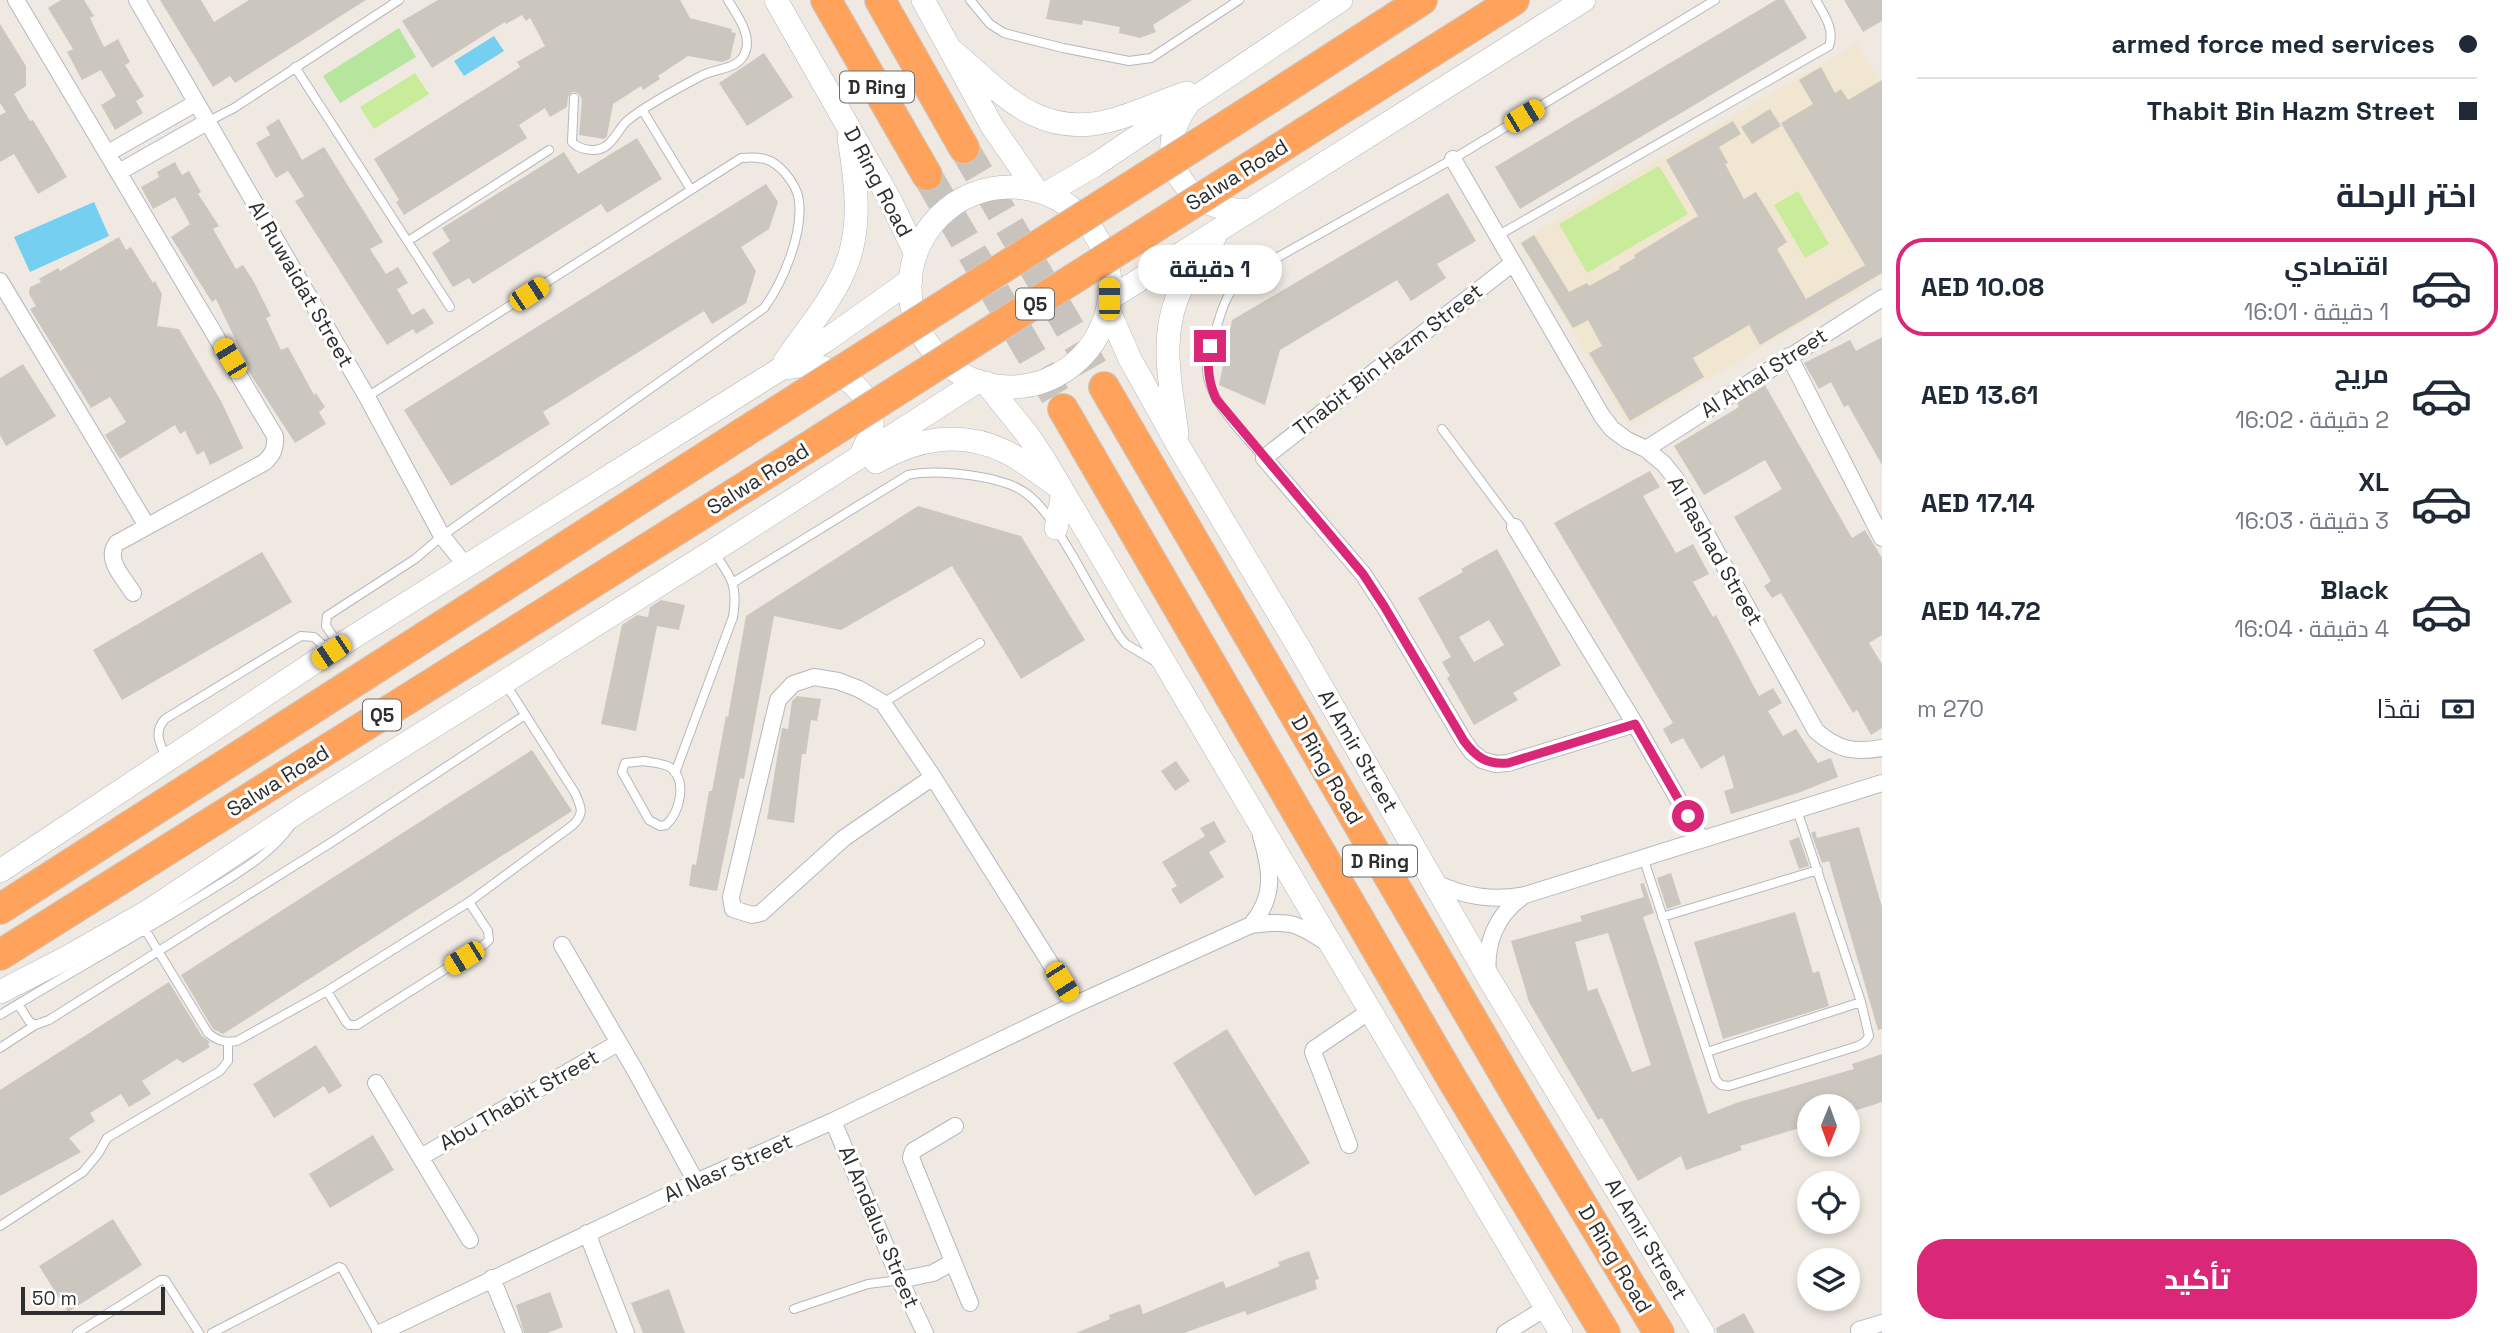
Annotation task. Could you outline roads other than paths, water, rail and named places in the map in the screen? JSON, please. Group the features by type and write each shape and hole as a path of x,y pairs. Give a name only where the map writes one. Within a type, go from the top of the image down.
{"highway":[{"name":"D Ring Road","path":"826,0 927,175"},
{"name":"D Ring","path":"880,0 964,148"},
{"name":"Salwa Road","path":"0,909 1422,0"},
{"name":"Salwa Road","path":"0,955 1514,0"},
{"name":"D Ring Road","path":"1104,387 1525,1110 1659,1333"},
{"name":"D Ring","path":"1063,409 1452,1079 1605,1333"}],"main road":[{"name":"D Ring Road","path":"776,0 890,200 916,254"},
{"path":"923,0 992,126 1042,192"},
{"path":"1042,192 1096,165 1342,0"},
{"name":"Salwa Road","path":"1109,304 1220,229 1584,0"},
{"path":"950,48 1014,105 1028,113 1060,122 1087,124 1112,120 1211,86"},
{"path":"1190,101 1180,114 1172,138 1174,162 1180,178 1202,202 1234,211 1251,210"},
{"path":"780,368 834,289 849,256 854,234 857,192 846,121"},
{"path":"1018,187 1042,192 1064,202 1092,228 1104,250 1110,274 1109,304 1094,341 1070,367 1039,383 1003,386 982,382 954,370 934,352 920,330 912,305 911,280 916,254 934,222 947,209 963,199 981,191 999,188 1018,187"},
{"path":"1180,447 1168,368 1170,324 1178,295 1220,229"},
{"path":"0,871 335,649 847,326 911,280"},
{"name":"Al Amir Street","path":"1109,304 1130,359 1180,447 1488,977 1703,1333"},
{"path":"780,368 816,366 859,388 869,401 872,425 859,457"},
{"path":"982,382 1027,434 1062,490 1561,1333"},
{"name":"Salwa Road","path":"9,998 66,958 147,912 503,681 982,382"},
{"path":"789,502 810,500 898,449 924,441 943,440 962,440 996,447 1022,461 1062,490"},
{"path":"1056,528 1062,490"}],"street":[{"path":"16,0 275,436 276,446 265,462 147,526 112,549 114,563 133,593"},
{"name":"Al Ruwaidat Street","path":"137,0 367,397 442,536 466,566"},
{"path":"108,153 196,103"},
{"path":"119,172 207,122"},
{"name":"Al Rashad Street","path":"1453,159 1602,416 1612,429 1646,449 1664,464 1676,479 1816,731 1830,743 1856,750 1882,748"},
{"name":"Thabit Bin Hazm Street","path":"1264,458 1513,262"},
{"path":"0,281 147,526"},
{"name":"Al Athal Street","path":"1646,449 1882,298"},
{"path":"1789,356 1882,538"},
{"path":"1264,458 1363,574 1464,741 1482,760 1496,764 1508,763 1635,724"},
{"path":"1515,527 1635,724 1701,839"},
{"path":"933,777 844,838 761,913 752,915 733,909 731,897 778,700 793,684 814,677 838,681 883,703 933,777 1076,1004"},
{"path":"1434,882 1469,896 1488,899 1525,895 1882,783"},
{"path":"1251,925 1266,904 1270,891 1268,868 1254,815"},
{"path":"1488,977 1488,950 1497,924 1514,903 1525,895"},
{"name":"Al Nasr Street","path":"379,1333 696,1182 834,1121 1076,1004 1251,925 1290,922 1334,948"},
{"name":"Abu Thabit Street","path":"562,946 636,1072 696,1182"},
{"path":"1349,1145 1313,1052 1370,1011"},
{"name":"Abu Thabit Street","path":"421,1157 618,1043"},
{"path":"376,1083 470,1240"},
{"name":"Al Andalus Street","path":"834,1121 925,1333"},
{"path":"955,1126 913,1151 911,1155 970,1303"},
{"path":"587,1233 626,1333"},
{"path":"900,1280 933,1273 953,1262"},
{"path":"492,1278 514,1333"},
{"path":"1505,1333 1546,1308"},
{"path":"1859,1330 1882,1323"}],"lane":[{"path":"207,122 234,108 399,0"},
{"path":"574,98 571,138 578,148 596,150 610,144 629,120 703,74 734,66 746,50 747,39 728,0"},
{"path":"970,0 990,24 1004,33 1129,61 1151,58 1239,0"},
{"path":"1264,458 1216,399 1209,384 1207,369 1210,346 1234,285 1246,275 1453,159 1715,0"},
{"path":"1497,236 1829,46 1832,38 1830,25 1816,0"},
{"path":"295,67 450,307"},
{"path":"643,111 691,190"},
{"path":"408,241 549,150"},
{"path":"335,649 326,626 327,616 415,559 442,536 764,308 776,292 785,272 796,235 800,202 797,192 779,166 765,158 741,158 367,397"},
{"path":"1441,429 1515,527"},
{"path":"734,582 895,481 924,472 967,474 1024,491 1038,504 1056,528 1120,637 1126,644 1166,668"},
{"path":"675,772 663,764 644,761 630,762 622,767 623,776 653,825 666,825 678,806 679,781 675,772 733,617 736,599 734,582 713,551"},
{"path":"167,760 158,738 160,726 165,719 301,636 314,637 335,649"},
{"path":"883,703 980,643"},
{"path":"146,931 208,1032 216,1040 237,1041 327,990 502,879 580,818 582,810 575,793 503,681"},
{"path":"0,1048 332,842 525,715"},
{"name":"Salwa Road","path":"0,1015 9,998 146,931 251,863 284,836 305,807"},
{"path":"1643,857 1716,1080 1721,1085 1729,1086 1858,1045 1865,1042 1869,1035 1861,1002 1797,810"},
{"path":"1662,917 1818,870"},
{"path":"327,990 346,1022 349,1025 357,1025 489,940 488,931 469,902"},
{"path":"9,998 35,1025"},
{"path":"1707,1052 1861,1002"},
{"path":"0,1226 83,1172 107,1138 220,1071 228,1061 228,1042"},
{"path":"212,1333 339,1267 379,1333"},
{"path":"77,1333 156,1282 165,1280 199,1333"},
{"path":"794,1309 868,1284 900,1280"}],"water":[{"path":"494,36 504,51 464,76 454,61"},
{"path":"94,202 109,236 30,272 14,237"}],"tunnel":[{"path":"964,148 1104,387"},
{"path":"927,175 1063,409"}]}
